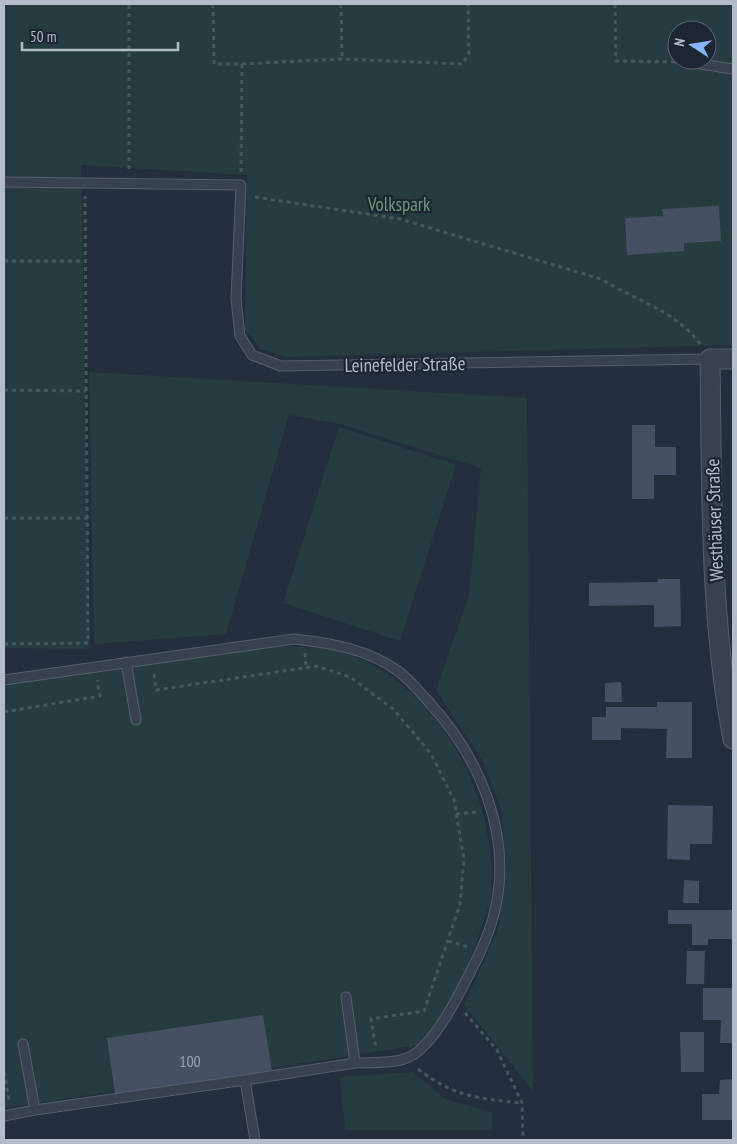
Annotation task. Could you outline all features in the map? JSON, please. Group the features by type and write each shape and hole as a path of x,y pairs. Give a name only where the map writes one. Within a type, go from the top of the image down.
{"street":[{"name":"Leinefelder Straße","path":"710,359 733,358"},
{"name":"Westhäuser Straße","path":"710,359 712,546 727,706 733,739"}],"lane":[{"path":"717,67 733,70"},
{"path":"4,182 129,183 241,190"},
{"name":"Leinefelder Straße","path":"241,190 236,300 240,336 252,354 281,366 710,359"},
{"path":"4,680 294,639 325,642 364,653 398,670 446,720 478,772 493,810 499,853 498,890 494,915 480,950 442,1024 423,1046 405,1059 355,1063 35,1110 8,1116"},
{"path":"126,662 136,720"},
{"path":"346,997 355,1063"},
{"path":"23,1044 35,1110"},
{"path":"245,1080 255,1140"}],"path":[{"path":"129,4 129,183"},
{"path":"213,4 214,64 342,60 462,64 469,54 468,4"},
{"path":"341,4 342,60"},
{"path":"615,4 616,61 667,62"},
{"path":"242,64 241,190 400,219 601,279 624,293 664,311 690,330 710,359"},
{"path":"4,644 88,643 85,182"},
{"path":"4,261 85,261"},
{"path":"4,390 86,391"},
{"path":"4,518 87,518"},
{"path":"153,658 156,690 317,666 350,677 393,709 431,754 454,800 464,860 460,904 424,1011 371,1020 377,1062"},
{"path":"4,712 100,696 95,666"},
{"path":"448,941 480,950"},
{"path":"455,1001 497,1050 522,1104 523,1140"},
{"path":"405,1059 452,1092 522,1104"},
{"path":"4,1072 8,1116"}],"green space":[{"name":"Volkspark","path":"4,4 733,4 733,345 287,357 261,349 245,330 247,175 81,165 90,649 4,648"},
{"path":"89,372 527,398 533,1091 464,1005 498,930 506,869 502,811 484,763 436,690 469,595 481,468 340,424 289,415 226,634 94,644"},
{"path":"339,427 456,465 400,641 283,603"},
{"path":"271,646 333,650 353,656 385,673 414,695 438,723 459,754 475,788 485,824 491,860 491,896 489,907 471,957 457,988 440,1017 420,1045 4,1108 4,685"},
{"path":"413,1072 445,1099 492,1112 492,1130 345,1130 340,1077"}],"building":[{"path":"719,206 721,241 684,243 684,251 627,255 625,218 663,216 662,209"},
{"path":"632,425 655,425 655,447 676,447 676,475 654,475 654,499 632,499"},
{"path":"658,579 680,579 681,626 654,627 654,605 589,606 589,583 658,582"},
{"path":"621,682 622,702 605,702 605,683"},
{"path":"657,702 692,702 692,758 666,758 667,729 621,728 621,740 592,740 592,717 606,717 606,707 657,707"},
{"path":"668,805 713,806 712,844 690,844 690,860 667,859"},
{"path":"684,880 699,881 699,903 683,903"},
{"path":"668,910 733,910 733,939 708,939 708,945 692,945 692,924 668,924"},
{"path":"687,951 705,951 704,984 686,984"},
{"path":"703,988 733,988 733,1043 720,1043 721,1020 703,1020"},
{"path":"263,1015 272,1071 115,1094 107,1038"},
{"path":"680,1032 704,1032 704,1072 681,1072"},
{"path":"733,1079 733,1120 702,1120 702,1094 719,1094 720,1080"}]}
